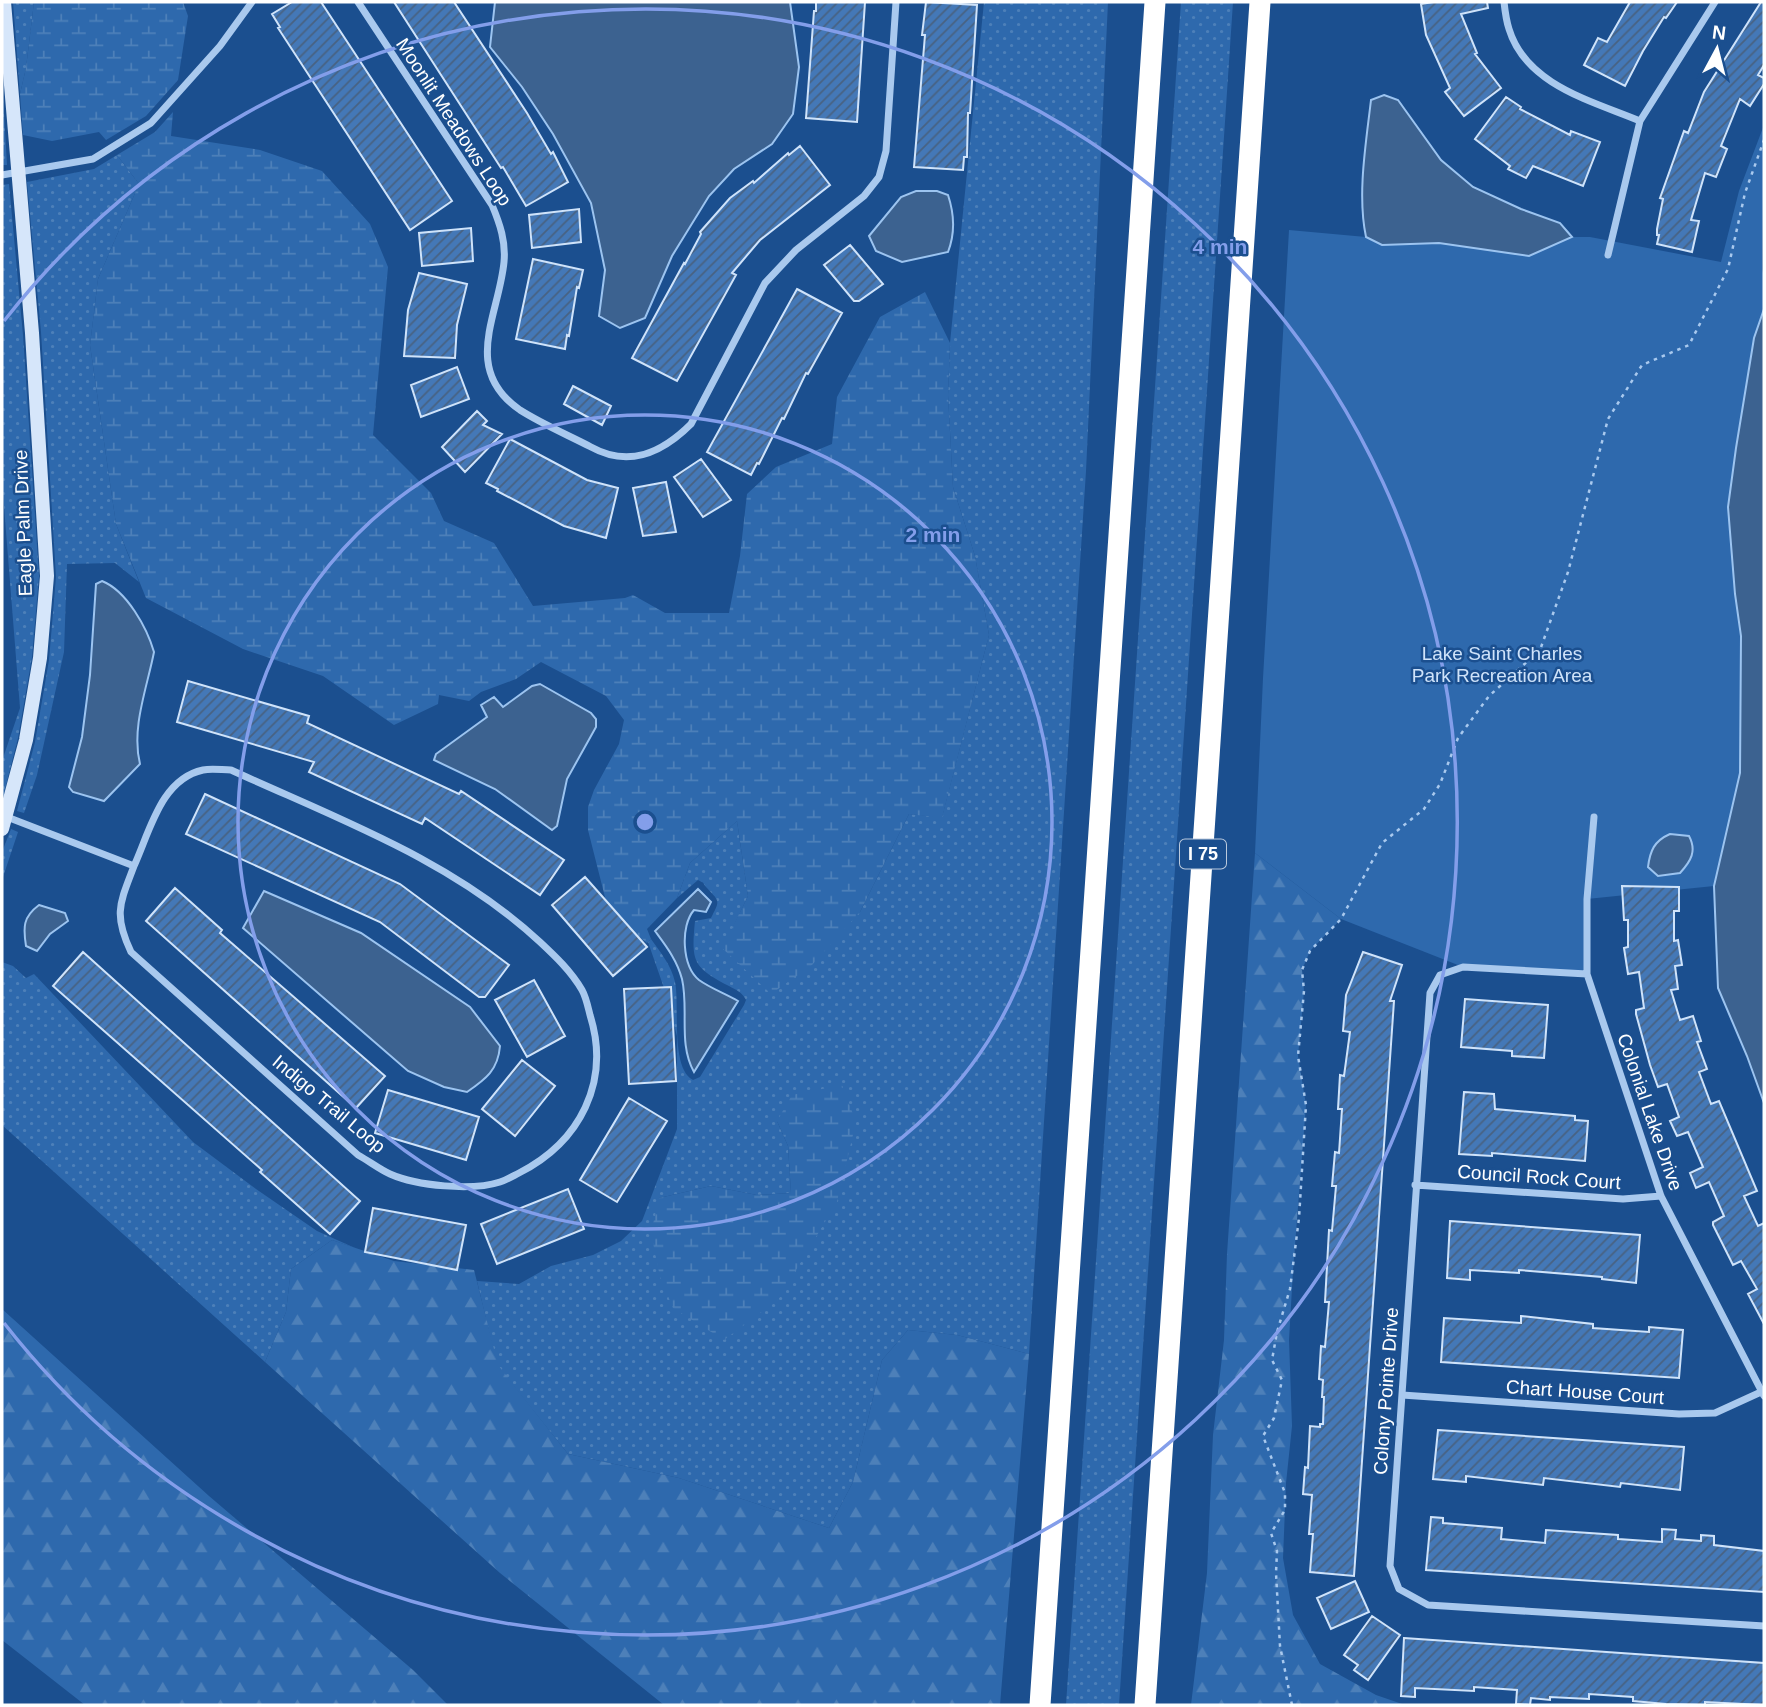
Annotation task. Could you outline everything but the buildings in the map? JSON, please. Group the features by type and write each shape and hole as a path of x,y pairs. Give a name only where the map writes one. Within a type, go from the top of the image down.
{"highway":[{"path":"1040,1705 1155,2"},
{"name":"I 75","path":"1145,1705 1260,2"}],"street":[{"name":"Eagle Palm Drive","path":"4,2 32,333 47,576 38,672 26,740 4,823"},
{"path":"2,175 93,159 151,123 220,46 252,2"},
{"name":"Moonlit Meadows Loop","path":"358,2 492,205 502,230 504,262 487,335 488,361 494,380 520,410 604,454 633,457 653,452 674,441 691,424 765,283 796,250 864,195 879,177 886,151 896,2"},
{"path":"1504,2 1509,30 1521,53 1556,87 1640,121"},
{"path":"1608,255 1640,121 1716,2"},
{"name":"Indigo Trail Loop","path":"205,769 231,770 429,862 471,887 518,922 561,962 583,991 594,1029 597,1062 593,1092 578,1121 561,1144 538,1163 500,1182 469,1186 433,1184 391,1174 358,1155 131,952 120,929 119,905 134,866 167,792 183,777 205,769"},
{"name":"Colonial Lake Drive","path":"1594,817 1587,899 1587,974 1661,1196 1763,1394"},
{"path":"4,823 134,866"},
{"name":"Colony Pointe Drive","path":"1587,974 1463,967 1440,975 1430,993 1390,1566 1399,1589 1428,1605 1764,1626"},
{"name":"Council Rock Court","path":"1415,1185 1623,1199 1661,1196"},
{"name":"Chart House Court","path":"1402,1395 1679,1414 1716,1413 1763,1394"}],"path":[{"path":"1292,1705 1280,1646 1277,1551 1271,1533 1285,1510 1285,1493 1263,1436 1274,1418 1282,1380 1272,1360 1290,1289 1299,1218 1306,1105 1298,1056 1304,991 1302,970 1310,951 1341,919 1382,843 1424,809 1440,784 1458,738 1489,696 1541,650 1568,572 1608,419 1642,365 1689,345 1728,269 1745,193 1764,140"}],"green space":[{"path":"13,2 34,2 20,94"},
{"path":"34,2 183,2 188,16 178,80 146,116 106,140 99,132 52,141 23,135 20,94"},
{"path":"984,2 1108,2 1086,471 1029,1354 957,1335 908,1330 882,1360 853,1482 829,1528 679,1478 568,1454 497,1365 477,1281 519,1284 551,1266 593,1255 621,1241 642,1221 677,1129 677,1036 648,942 651,939 665,959 675,982 681,1063 693,1080 700,1077 746,1000 739,992 708,974 697,962 694,946 695,921 711,918 717,902 698,880 677,898 690,863 737,821 748,896 723,948 860,912 909,814 942,817 989,635 975,556 953,487 948,395 950,343","holes":["777,1121 837,1202 659,1198 711,1186 757,1195 791,1193 788,1146"]},
{"path":"1181,2 1233,2 1119,1705 1066,1705"},
{"path":"2,79 7,165 2,165"},
{"path":"173,112 171,136 260,150 322,171 370,224 388,267 373,435 431,493 444,521 494,543 533,606 625,598 633,595 665,613 729,613 740,556 747,494 776,467 832,444 837,397 880,317 925,292 950,343 948,395 953,487 975,556 989,635 942,818 909,814 860,912 812,965 771,994 722,948 748,896 737,821 690,863 677,898 647,929 651,939 647,943 609,913 588,830 588,807 594,790 619,744 624,720 606,696 541,662 516,679 481,692 469,701 439,695 438,704 394,725 323,676 243,649 146,598 116,524 90,345 98,279 139,184 117,155 155,132"},
{"name":"Lake Saint Charles Park Recreation Area","path":"1764,125 1764,309 1754,338 1728,507 1741,644 1740,773 1714,886 1587,899 1587,974 1463,967 1341,919 1255,853 1289,230 1366,237 1382,245 1439,243 1529,256 1572,237 1590,237 1721,262 1739,191"},
{"path":"117,155 139,184 98,279 90,345 116,524 139,582 115,563 67,564 64,652 37,775 24,813 17,811 35,742 49,660 56,577 41,332 27,182 94,169"},
{"path":"9,184 23,335 39,576 32,657 18,738 2,801 2,761 20,708 2,481 2,185"},
{"path":"11,829 18,832 2,880 2,852"},
{"path":"1255,853 1341,919 1310,951 1302,970 1304,991 1298,1056 1306,1105 1289,1340 1292,1426 1286,1483 1283,1558 1293,1615 1320,1664 1376,1695 1405,1705 1191,1705 1207,1573 1213,1435 1224,1340 1227,1254"},
{"path":"2,962 13,966 26,978 34,974 193,1142 317,1231 355,1248 332,1240 291,1269 286,1312 265,1362 2,1125"},
{"path":"842,1085 856,1122 837,1202 778,1300 724,1340 673,1308 660,1277 651,1233 659,1198 711,1186 757,1195 791,1193 788,1146 777,1121 792,1095"},
{"path":"332,1240 394,1261 474,1270 498,1365 568,1454 679,1478 829,1528 853,1482 882,1360 908,1330 957,1335 1029,1354 1000,1705 664,1705 500,1573 265,1362 286,1312 291,1269"},
{"path":"2,1309 209,1496 413,1670 448,1705 85,1705 2,1640"}],"shaded area":[{"path":"495,2 790,2 799,67 793,114 772,144 734,169 709,196 672,256 645,318 620,328 599,316 605,270 591,203 553,134 522,87 490,47"},
{"path":"1384,95 1398,100 1441,160 1473,187 1560,223 1572,237 1529,256 1439,243 1382,245 1366,237 1362,187 1371,100"},
{"path":"916,191 937,191 948,195 952,209 952,238 948,252 902,262 876,251 869,236 901,197"},
{"path":"1764,309 1764,1103 1718,988 1714,886 1740,773 1741,636 1728,507 1754,338"},
{"path":"102,581 120,593 135,611 154,652 137,736 140,764 104,801 73,792 69,787 82,737 90,675 96,584"},
{"path":"540,684 591,713 596,719 596,727 567,779 557,826 552,830 495,789 434,760 436,754 487,717 481,705 494,697 503,707 532,686"},
{"path":"1670,834 1689,836 1693,846 1692,856 1680,873 1658,876 1648,867 1650,856 1657,843"},
{"path":"698,889 711,902 706,912 694,910 689,917 685,946 689,965 699,980 738,1001 694,1072 686,1050 682,979 674,959 655,931"},
{"path":"264,891 361,933 470,1007 500,1046 494,1068 467,1092 444,1087 408,1071 243,928"},
{"path":"39,905 65,913 68,921 50,934 37,951 26,946 25,928 27,918"}]}
